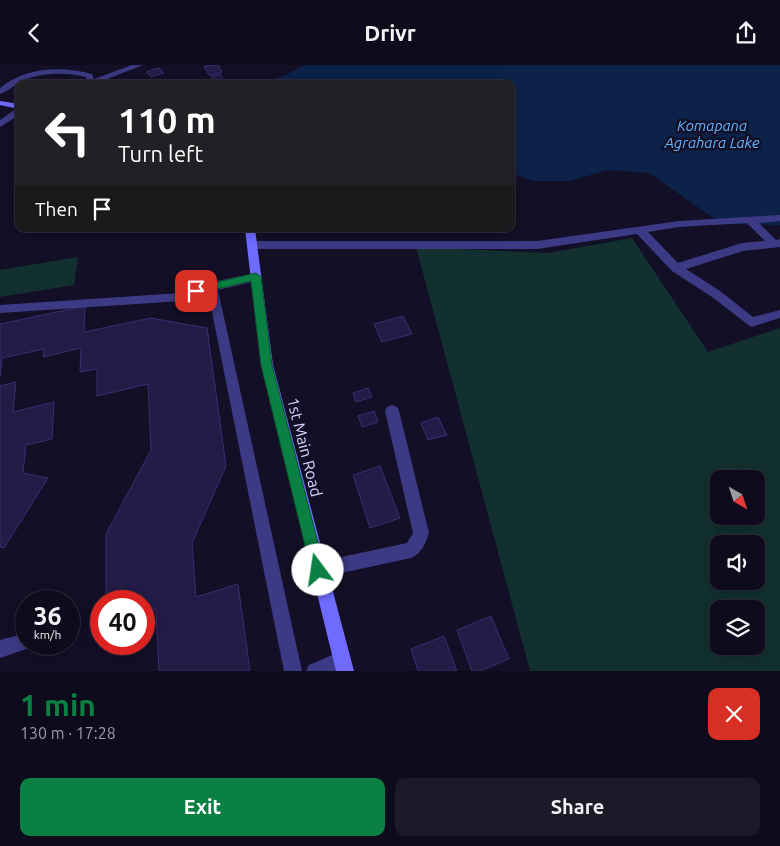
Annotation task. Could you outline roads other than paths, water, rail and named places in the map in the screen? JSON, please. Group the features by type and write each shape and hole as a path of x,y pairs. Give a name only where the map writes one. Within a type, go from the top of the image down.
{"street":[{"path":"96,80 124,67 139,65"},
{"path":"20,80 40,69 75,72 88,76 89,80"},
{"path":"0,92 6,86 15,82"},
{"path":"0,103 15,106"},
{"path":"0,124 15,114"},
{"path":"252,245 537,245 679,224 780,218"},
{"path":"750,220 776,243"},
{"path":"640,230 676,268 716,294 751,322 780,314"},
{"name":"1st Main Road","path":"250,232 267,365 344,666"},
{"path":"676,268 742,247 776,243"},
{"path":"0,309 182,297 212,286 256,277"},
{"path":"212,286 293,671"},
{"path":"318,570 411,550 418,542 421,533 392,411"},
{"path":"0,649 15,644"},
{"path":"315,671 344,666"}],"water":[{"name":"Komapana Agrahara Lake","path":"304,65 780,65 780,225 722,224 649,173 607,170 571,181 533,181 515,174 515,80 271,80 286,75"}]}
